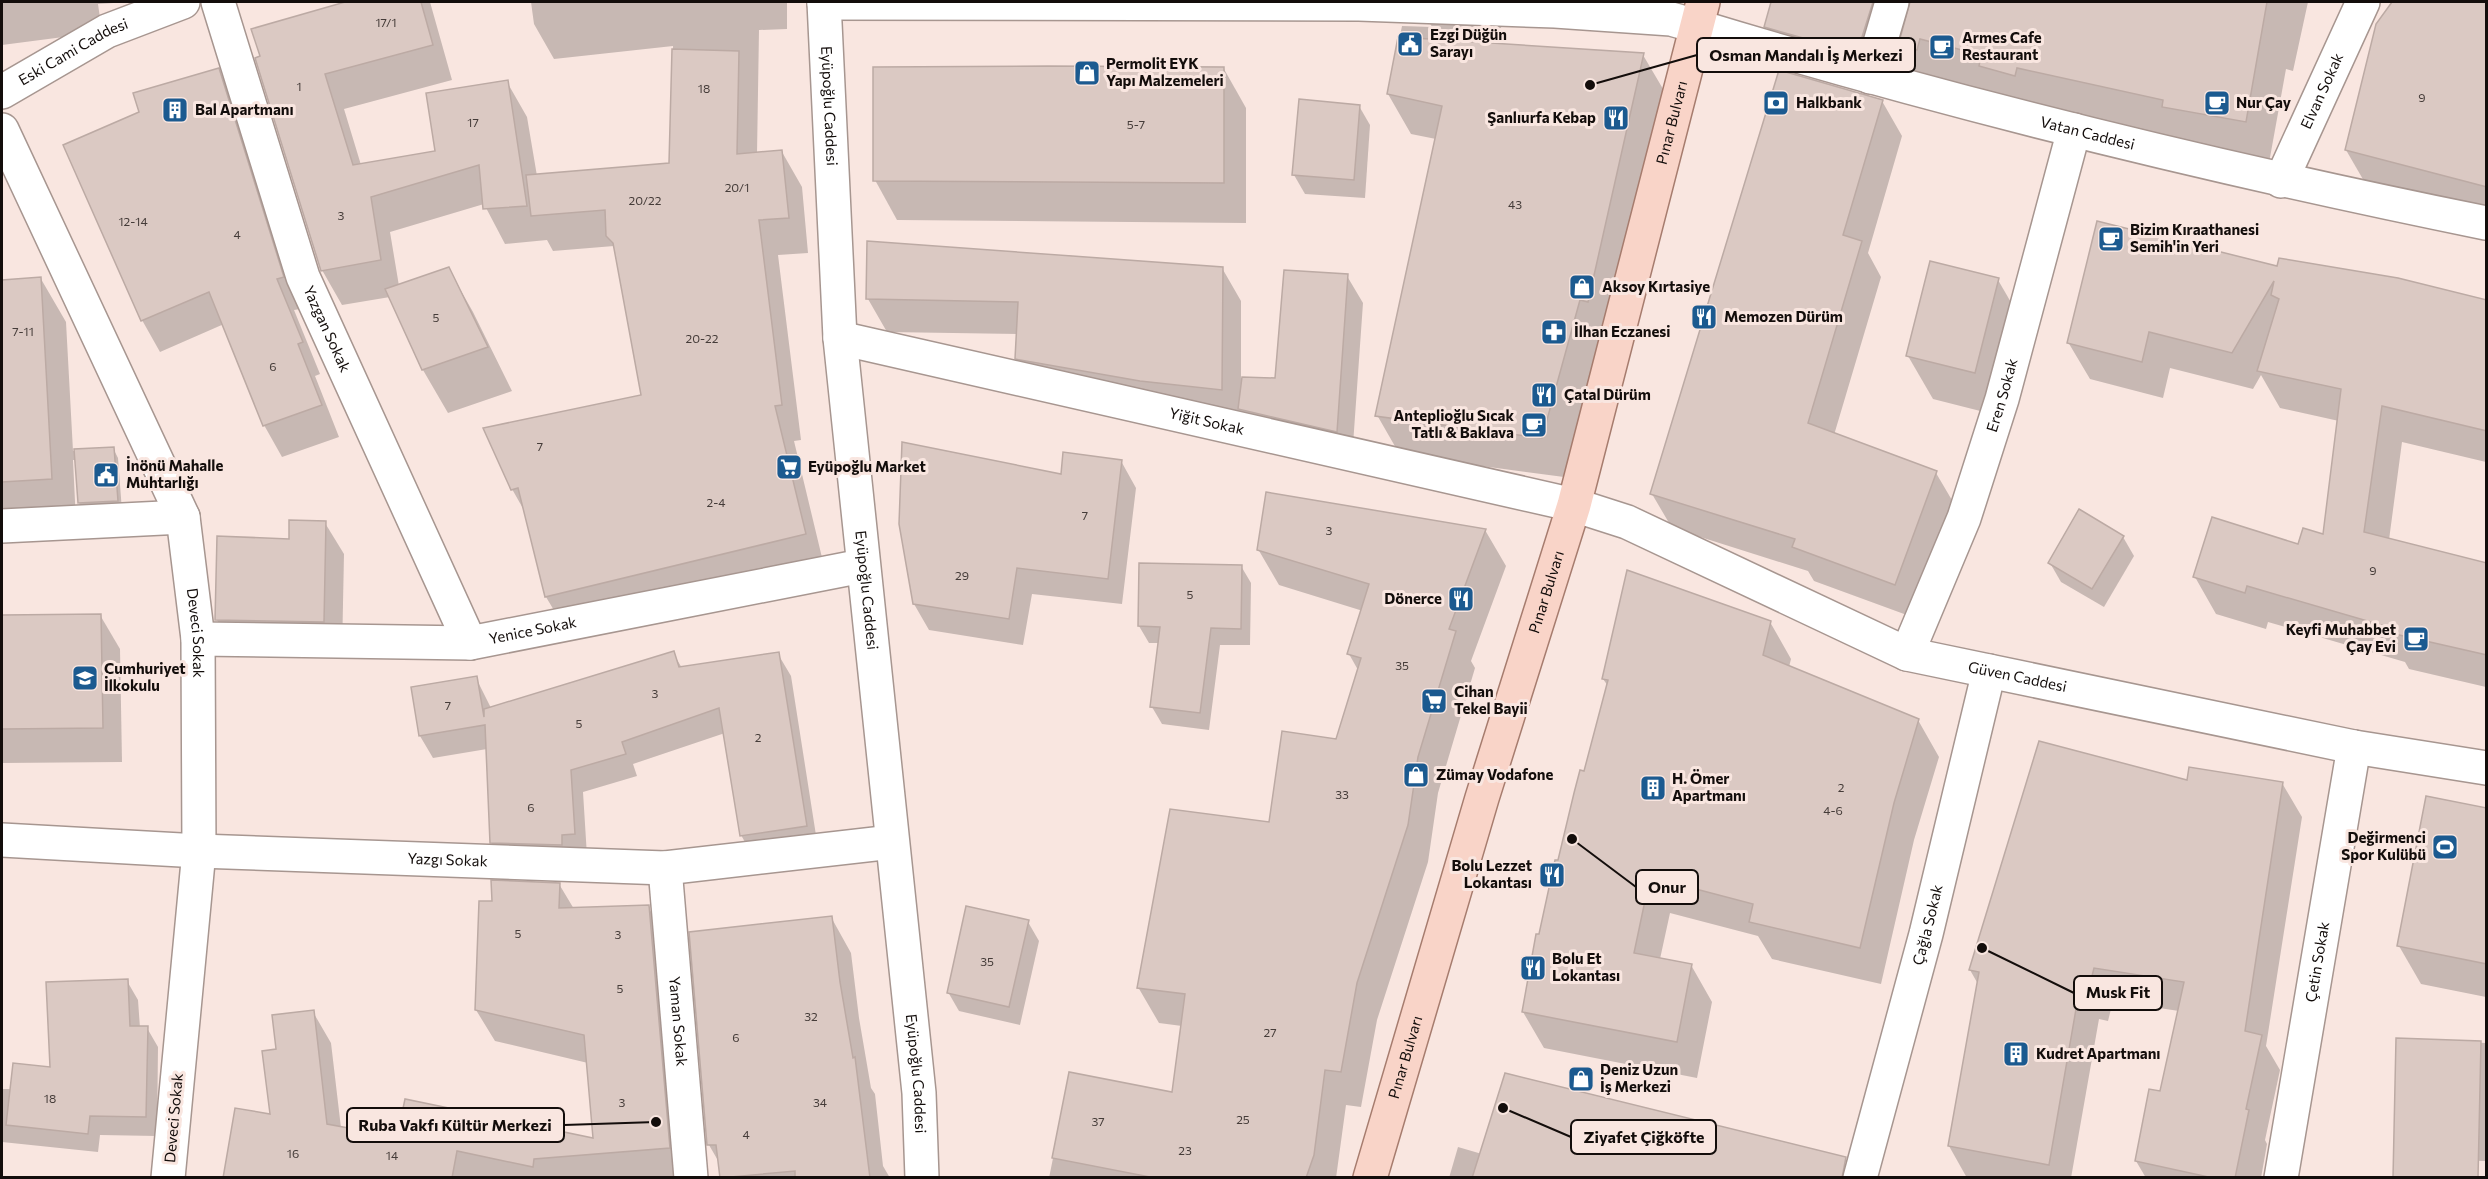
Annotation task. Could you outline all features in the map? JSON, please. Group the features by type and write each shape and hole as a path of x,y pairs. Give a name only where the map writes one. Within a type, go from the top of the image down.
{"main road":[{"name":"Pınar Bulvarı","path":"1370,1178 1482,798 1574,505 1699,14"}],"street":[{"name":"Eski Cami Caddesi","path":"2,92 107,31 183,2"},
{"name":"Yazgan Sokak","path":"218,2 303,277 470,643"},
{"name":"Vatan Caddesi","path":"824,2 1359,3 1556,11 1671,19 1699,14 1870,77 2281,181 2487,223"},
{"name":"Eyüpoğlu Caddesi","path":"824,2 840,338 862,566 919,1093 922,1178"},
{"path":"1870,77 1892,2"},
{"name":"Elvan Sokak","path":"2281,181 2363,2"},
{"name":"Deveci Sokak","path":"2,129 183,517 198,639 199,851 168,1178"},
{"name":"Eren Sokak","path":"1907,654 1964,518 1995,420 2074,130"},
{"name":"Yiğit Sokak","path":"840,338 1574,505"},
{"name":"Güven Caddesi","path":"1574,505 1627,522 1907,654 2354,747 2487,768"},
{"path":"2,526 183,517"},
{"name":"Yenice Sokak","path":"198,639 470,643 862,566"},
{"name":"Çağla Sokak","path":"1860,1178 1926,934 1989,671"},
{"name":"Çetin Sokak","path":"2281,1178 2354,747"},
{"name":"Yazgı Sokak","path":"2,840 199,851 664,868 892,842"},
{"name":"Yaman Sokak","path":"664,868 691,1178"}],"building":[{"path":"345,2 421,2 433,45 325,74 353,165 435,151 426,93 508,80 527,206 483,209 479,165 371,197 381,260 321,271 255,58 260,56 251,29"},
{"path":"1771,2 1873,2 1857,53 1764,27"},
{"path":"1910,2 2267,2 2246,122 2162,107 2163,100 2017,68 2015,76 1979,66 1981,55 1920,39 1917,50 1899,45 1893,64"},
{"path":"2392,2 2487,2 2487,187 2345,150 2376,24"},
{"path":"1398,37 1644,53 1588,302 1580,300 1542,438 1375,416 1442,106 1387,94"},
{"path":"672,49 739,51 737,154 782,150 789,218 759,220 782,405 775,406 806,534 545,597 518,488 511,490 483,428 641,395 613,243 606,236 605,210 531,216 526,175 669,163"},
{"path":"873,67 1224,67 1224,183 873,181"},
{"path":"219,68 284,277 277,279 303,342 298,344 322,405 263,426 209,292 141,321 63,145 139,112 133,93"},
{"path":"1779,70 1883,100 1843,235 1862,241 1808,423 1937,471 1895,585 1792,547 1795,539 1650,494"},
{"path":"1299,99 1360,105 1354,180 1292,175"},
{"path":"2097,221 2277,266 2279,258 2398,278 2487,300 2487,431 2382,406 2364,532 2487,563 2487,655 2386,632 2388,627 2247,586 2245,593 2193,577 2212,517 2298,544 2303,528 2323,534 2341,389 2257,371 2279,299 2271,295 2274,281 2232,353 2149,332 2142,362 2067,343"},
{"path":"867,241 1223,267 1222,390 1140,381 1015,359 1018,302 866,299"},
{"path":"1930,261 1999,278 1975,373 1906,356"},
{"path":"449,267 488,347 422,370 385,289"},
{"path":"1284,270 1348,274 1337,432 1238,409 1242,377 1275,378"},
{"path":"41,277 52,479 2,482 2,280"},
{"path":"902,442 1061,474 1063,452 1122,460 1108,579 1017,568 1009,619 913,604 899,524"},
{"path":"114,447 118,501 78,503 74,449"},
{"path":"1266,492 1486,529 1449,629 1456,631 1418,757 1408,825 1357,983 1341,1072 1325,1070 1314,1155 1306,1178 1155,1178 1052,1158 1069,1072 1172,1092 1185,994 1137,988 1170,809 1269,822 1282,731 1336,739 1361,658 1347,654 1369,584 1257,550"},
{"path":"2079,509 2124,536 2092,589 2048,563"},
{"path":"289,520 326,521 324,622 215,620 217,536 289,539"},
{"path":"1139,563 1242,565 1241,629 1211,628 1200,713 1150,707 1160,627 1138,626"},
{"path":"1627,570 1771,621 1763,655 1919,719 1894,803 1860,948 1749,922 1753,904 1650,877 1634,953 1692,964 1677,1042 1522,1012 1536,934 1539,934 1555,860 1558,860 1580,770 1584,771 1608,680 1602,679"},
{"path":"101,614 103,728 2,729 2,615"},
{"path":"674,651 679,667 779,652 807,826 740,836 719,708 622,742 626,754 571,770 575,834 562,835 562,845 490,843 485,725 419,736 411,687 477,676 484,717 484,709"},
{"path":"2039,741 2187,780 2189,767 2283,782 2245,1031 2262,1035 2246,1109 2249,1110 2235,1178 2213,1178 2135,1161 2149,1089 2160,1091 2184,982 2094,968 2089,988 2080,986 2049,1165 1948,1146 1979,972 1969,970"},
{"path":"2426,796 2487,808 2487,964 2397,946"},
{"path":"491,880 560,883 559,908 649,905 670,1148 534,1159 533,1167 457,1151 452,1178 223,1178 235,1108 270,1114 262,1051 276,1049 272,1015 314,1010 327,1124 397,1137 405,1099 593,1138 584,1035 475,1010 479,901 492,901"},
{"path":"966,906 1029,920 1009,1007 947,993"},
{"path":"832,916 840,982 853,1058 855,1057 870,1178 795,1178 795,1171 720,1178 716,1145 707,1145 689,932"},
{"path":"128,979 130,1026 148,1026 146,1117 90,1116 88,1134 6,1125 13,1063 50,1067 46,982"},
{"path":"2396,1038 2481,1041 2478,1178 2393,1178"},
{"path":"1505,1073 1846,1157 1842,1178 1472,1178"}],"place":[{"name":"Ezgi Düğün Sarayı","path":"1410,44"},
{"name":"Armes Cafe Restaurant","path":"1942,47"},
{"name":"Permolit EYK Yapı Malzemeleri","path":"1087,73"},
{"name":"Osman Mandalı İş Merkezi","path":"1590,85"},
{"name":"Halkbank","path":"1776,103"},
{"name":"Nur Çay","path":"2217,103"},
{"name":"Bal Apartmanı","path":"175,110"},
{"name":"Şanlıurfa Kebap","path":"1616,118"},
{"name":"Bizim Kıraathanesi Semih'in Yeri","path":"2111,239"},
{"name":"Aksoy Kırtasiye","path":"1582,287"},
{"name":"Memozen Dürüm","path":"1704,317"},
{"name":"İlhan Eczanesi","path":"1554,332"},
{"name":"Çatal Dürüm","path":"1544,395"},
{"name":"Anteplioğlu Sıcak Tatlı & Baklava","path":"1534,425"},
{"name":"Eyüpoğlu Market","path":"789,467"},
{"name":"İnönü Mahalle Muhtarlığı","path":"106,475"},
{"name":"Dönerce","path":"1461,599"},
{"name":"Keyfi Muhabbet Çay Evi","path":"2416,639"},
{"name":"Cumhuriyet İlkokulu","path":"85,678"},
{"name":"Cihan Tekel Bayii","path":"1434,701"},
{"name":"Zümay Vodafone","path":"1416,775"},
{"name":"H. Ömer Apartmanı","path":"1653,788"},
{"name":"Onur","path":"1572,839"},
{"name":"Değirmenci Spor Kulübü","path":"2445,847"},
{"name":"Bolu Lezzet Lokantası","path":"1552,875"},
{"name":"Musk Fit","path":"1982,948"},
{"name":"Bolu Et Lokantası","path":"1533,968"},
{"name":"Kudret Apartmanı","path":"2016,1054"},
{"name":"Deniz Uzun İş Merkezi","path":"1581,1079"},
{"name":"Ziyafet Çiğköfte","path":"1503,1108"},
{"name":"Ruba Vakfı Kültür Merkezi","path":"656,1122"}]}
